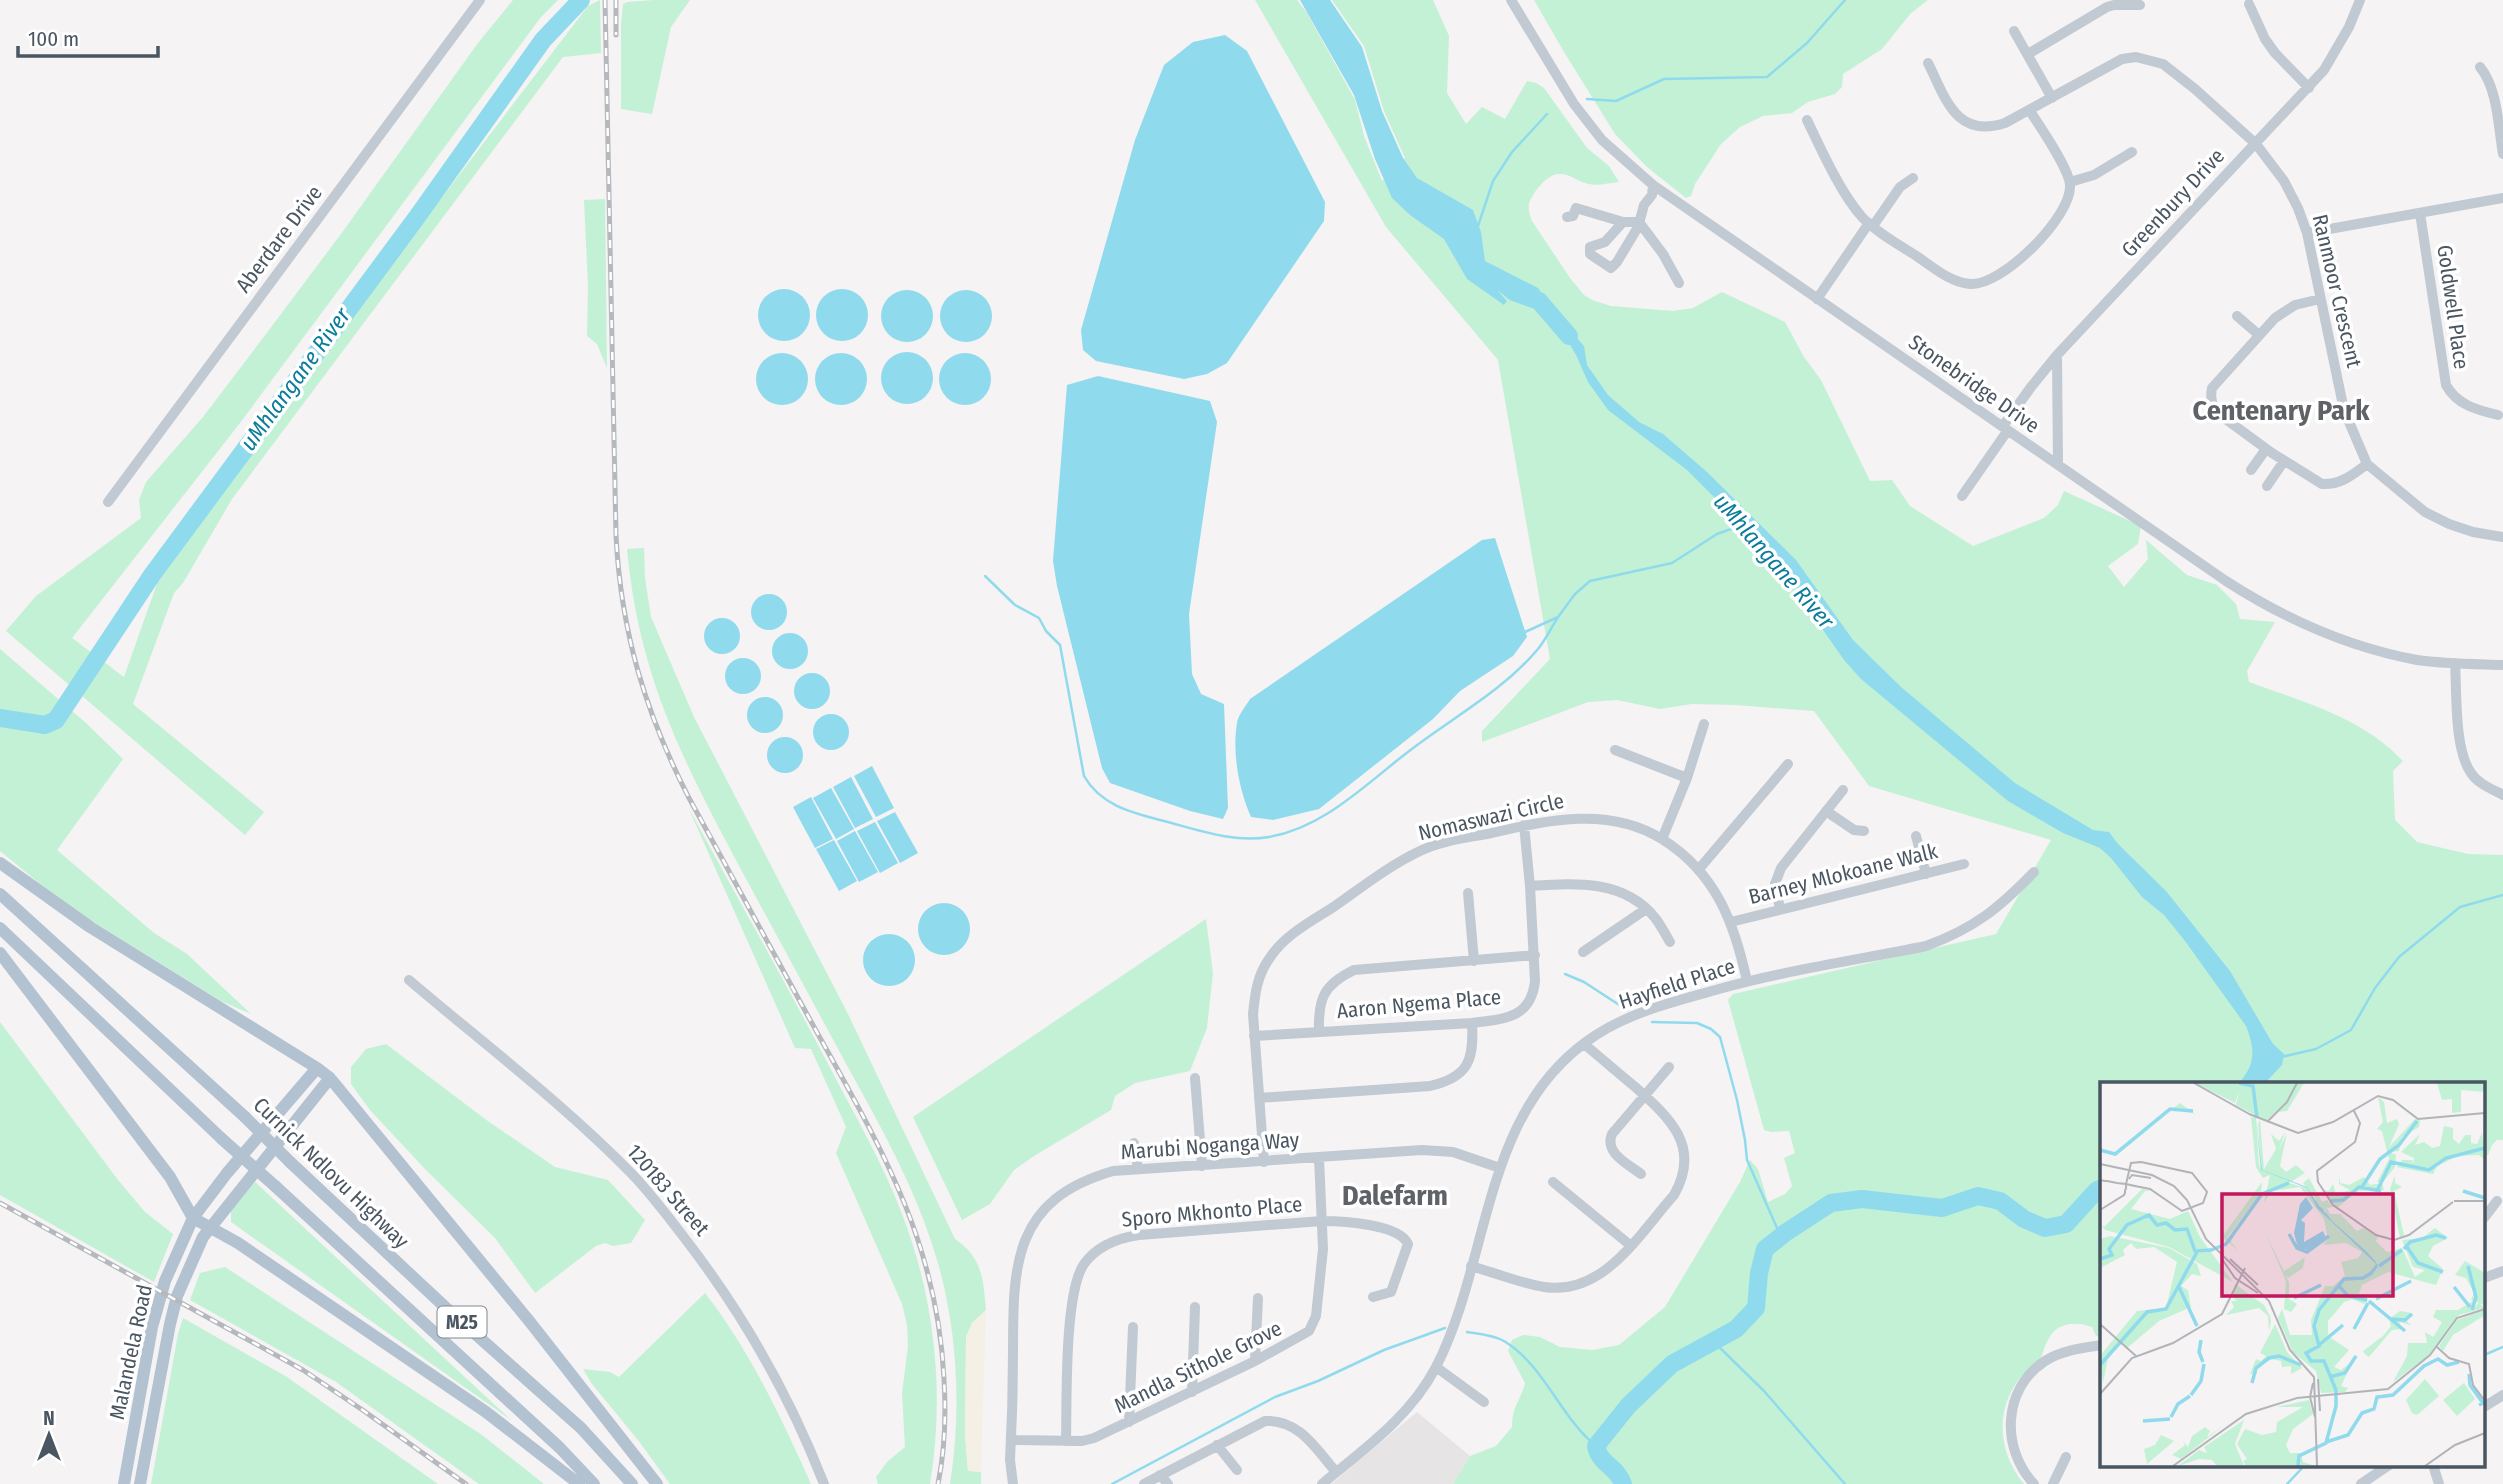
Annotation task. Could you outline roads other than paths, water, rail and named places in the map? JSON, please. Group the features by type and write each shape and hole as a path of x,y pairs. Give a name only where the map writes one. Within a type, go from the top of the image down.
{"main road":[{"path":"0,863 90,928 330,1078 530,1322 657,1484"},
{"name":"Curnick Ndlovu Highway","path":"0,894 244,1117 445,1307 581,1429 632,1484"},
{"name":"M25","path":"0,928 222,1139 559,1448 594,1484"},
{"path":"0,953 170,1177 193,1218 238,1243 486,1412 579,1484"},
{"name":"Malandela Road","path":"124,1484 154,1318 165,1282 193,1218 227,1173 317,1068"},
{"name":"Malandela Road","path":"140,1484 177,1296 209,1229 330,1078"}],"street":[{"name":"Aberdare Drive","path":"108,502 480,0"},
{"name":"Stonebridge Drive","path":"1511,0 1574,104 1602,140 1653,185 2225,581 2301,624 2346,642 2419,660 2503,665"},
{"name":"Greenbury Drive","path":"1962,496 2005,428 2057,355 2308,88 2336,54 2360,0"},
{"path":"2249,4 2270,46 2308,88"},
{"path":"2028,54 2107,7 2140,5"},
{"path":"2014,32 2052,98"},
{"name":"Ranmoor Crescent","path":"1928,63 1955,114 1969,124 1992,128 2030,111 2122,59 2149,59 2172,70 2256,144 2284,181 2298,208 2307,233 2344,410 2367,464 2425,512 2449,524 2503,537"},
{"path":"2480,66 2488,76 2492,89 2503,154"},
{"path":"1807,120 1847,196 1871,224 1946,276 1969,284 1979,284 2005,271 2041,237 2067,203 2070,182 2063,165 2030,111"},
{"path":"2070,182 2094,175 2133,152"},
{"path":"1817,299 1897,191 1913,178"},
{"path":"1623,222 1605,242 1590,247 1590,254 1611,268 1628,246 1644,205 1652,195 1653,185"},
{"path":"2307,233 2503,198"},
{"path":"1567,217 1573,216 1576,208 1623,222 1639,222"},
{"name":"Goldwell Place","path":"2420,213 2446,384 2458,401 2478,411 2498,415"},
{"path":"1639,222 1663,254 1679,283"},
{"path":"2320,299 2285,310 2274,317 2213,388 2210,396 2216,412 2266,449 2322,484 2343,482 2367,464"},
{"path":"2237,316 2259,335"},
{"path":"2057,355 2058,465"},
{"path":"2251,470 2266,449"},
{"path":"2267,486 2284,461"},
{"path":"2455,663 2460,741 2465,762 2474,777 2503,795"},
{"path":"1662,839 1687,778 1704,724"},
{"path":"1615,750 1687,778"},
{"path":"1699,870 1788,764"},
{"path":"1780,909 1775,884 1781,868 1843,790"},
{"path":"1826,811 1854,830 1864,831"},
{"name":"Nomaswazi Circle","path":"1264,1162 1254,1036 1255,996 1262,971 1274,951 1296,932 1422,850 1562,818 1589,817 1626,824 1662,839 1699,870 1715,890 1731,922 1747,981"},
{"name":"Aaron Ngema Place","path":"1254,1036 1472,1023 1510,1017 1527,1004 1534,993 1535,955 1524,825"},
{"path":"1916,836 1926,874"},
{"name":"Barney Mlokoane Walk","path":"1731,922 1964,864"},
{"name":"Hayfield Place","path":"1322,1484 1395,1423 1436,1367 1456,1315 1500,1168 1513,1135 1532,1101 1558,1069 1584,1044 1642,1012 1747,981 1935,943 1997,909 2034,872"},
{"path":"1530,887 1571,883 1600,886 1633,899 1646,909 1656,919 1670,942"},
{"path":"1468,893 1474,961"},
{"path":"1583,952 1646,909"},
{"path":"1319,1032 1322,996 1333,983 1354,970 1535,955"},
{"name":"120183 Street","path":"409,980 589,1132 635,1177 661,1208 706,1266 762,1352 791,1406 824,1484"},
{"path":"1259,1098 1430,1086 1445,1082 1464,1069 1471,1056 1472,1023"},
{"path":"1471,1266 1541,1287 1565,1288 1597,1278 1609,1269 1679,1186 1684,1164 1678,1132 1645,1096 1584,1044"},
{"path":"1641,1174 1614,1152 1609,1146 1609,1140 1669,1067"},
{"path":"1195,1078 1202,1166"},
{"path":"1134,1143 1138,1169"},
{"name":"Marubi Noganga Way","path":"1013,1484 1010,1473 1017,1261 1030,1229 1042,1210 1080,1182 1112,1171 1440,1150 1500,1168"},
{"name":"Mandla Sithole Grove","path":"1011,1440 1066,1441 1094,1438 1255,1361 1309,1331 1317,1316 1323,1249 1320,1158"},
{"path":"1552,1182 1630,1245"},
{"path":"2486,1215 2497,1201"},
{"name":"Sporo Mkhonto Place","path":"1066,1441 1073,1291 1082,1266 1107,1244 1132,1236 1353,1221 1401,1235 1408,1244 1391,1292 1373,1297"},
{"path":"2486,1277 2503,1271"},
{"path":"1255,1361 1258,1298"},
{"path":"1192,1392 1195,1307"},
{"path":"1129,1422 1133,1327"},
{"path":"2034,1484 2018,1464 2013,1449 2011,1417 2015,1398 2024,1381 2045,1362 2069,1351 2100,1345"},
{"path":"1436,1367 1484,1402"},
{"path":"2486,1405 2503,1395"},
{"path":"1144,1484 1265,1421 1276,1420 1300,1431 1336,1472"},
{"path":"1217,1445 1237,1470"},
{"path":"2053,1484 2066,1457"},
{"path":"2366,1483 2388,1466"},
{"path":"2433,1466 2439,1484"},
{"path":"1160,1475 1168,1484"}],"water":[{"path":"1300,0 1330,0 1362,47 1382,111 1403,158 1417,178 1473,210 1481,232 1485,261 1538,288 1555,313 1584,346 1587,365 1608,395 1639,422 1663,434 1707,472 1796,560 1853,640 1901,687 2015,783 2093,830 2109,832 2166,891 2230,971 2273,1044 2284,1054 2282,1065 2266,1082 2240,1082 2249,1069 2252,1056 2246,1026 2185,941 2164,915 2142,897 2111,858 2100,848 2063,833 2008,801 1861,679 1814,617 1784,567 1733,529 1744,527 1687,470 1608,410 1588,382 1553,316 1524,294 1507,289 1498,291 1507,301 1504,305 1467,279 1444,239 1410,215 1392,198 1375,159 1354,95"},
{"path":"1225,35 1247,51 1325,202 1324,221 1227,363 1207,374 1184,379 1096,361 1083,350 1081,330 1135,140 1164,65 1193,42"},
{"path":"784,289 794,291 802,297 808,305 808,325 802,333 794,339 784,341 774,339 766,333 760,325 758,315 760,305 766,297 774,291"},
{"path":"842,289 852,291 860,297 866,305 866,325 860,333 852,339 842,341 832,339 824,333 818,325 816,315 818,305 824,297 832,291"},
{"path":"907,290 917,292 925,298 931,306 931,326 925,334 917,340 907,342 897,340 889,334 883,326 881,316 883,306 889,298 897,292"},
{"path":"966,290 976,292 984,298 990,306 990,326 984,334 976,340 966,342 956,340 948,334 942,326 940,316 942,306 948,298 956,292"},
{"path":"907,352 917,354 925,360 931,368 931,388 925,396 917,402 907,404 897,402 889,396 883,388 881,378 883,368 889,360 897,354"},
{"path":"782,353 792,355 800,361 806,369 806,389 800,397 792,403 782,405 772,403 764,397 758,389 756,379 758,369 764,361 772,355"},
{"path":"841,353 851,355 859,361 865,369 865,389 859,397 851,403 841,405 831,403 823,397 817,389 815,379 817,369 823,361 831,355"},
{"path":"965,353 975,355 983,361 989,369 989,389 983,397 975,403 965,405 955,403 947,397 941,389 939,379 941,369 947,361 955,355"},
{"path":"1098,376 1210,401 1217,422 1189,614 1192,674 1201,694 1224,704 1228,808 1223,819 1190,811 1110,783 1102,768 1053,561 1067,385"},
{"path":"1495,538 1527,637 1513,656 1460,691 1433,719 1319,809 1273,820 1251,817 1240,783 1235,747 1238,720 1250,699 1482,540"},
{"path":"769,594 782,599 787,612 782,625 769,630 756,625 751,612 756,599"},
{"path":"722,618 735,623 740,636 735,649 722,654 709,649 704,636 709,623"},
{"path":"790,633 803,638 808,651 803,664 790,669 777,664 772,651 777,638"},
{"path":"743,658 756,663 761,676 756,689 743,694 730,689 725,676 730,663"},
{"path":"812,673 825,678 830,691 825,704 812,709 799,704 794,691 799,678"},
{"path":"765,697 778,702 783,715 778,728 765,733 752,728 747,715 752,702"},
{"path":"831,714 844,719 849,732 844,745 831,750 818,745 813,732 818,719"},
{"path":"785,737 798,742 803,755 798,768 785,773 772,768 767,755 772,742"},
{"path":"872,766 894,808 876,817 854,776"},
{"path":"851,777 873,819 855,828 833,787"},
{"path":"831,788 854,829 836,839 813,798"},
{"path":"811,797 833,839 815,848 793,807"},
{"path":"895,812 918,853 900,863 877,821"},
{"path":"875,822 898,863 880,873 857,831"},
{"path":"855,831 878,872 859,882 837,841"},
{"path":"834,840 857,881 839,891 816,849"},
{"path":"944,903 954,905 962,911 968,919 968,939 962,947 954,953 944,955 934,953 926,947 920,939 918,929 920,919 926,911 934,905"},
{"path":"889,934 899,936 907,942 913,950 913,970 907,978 899,984 889,986 879,984 871,978 865,970 863,960 865,950 871,942 879,936"}],"waterway":[{"name":"uMhlangane River","path":"0,718 45,725 56,720 152,575 417,217 543,40 581,0"},
{"path":"1587,99 1616,101 1664,79 1767,77 1807,43 1845,0"},
{"path":"1478,226 1493,181 1512,152 1547,114"},
{"name":"uMhlangane River","path":"1494,276 1514,292 1539,301 1569,336"},
{"path":"1525,632 1558,617 1575,594 1590,581 1672,563 1717,534 1734,528 1738,530"},
{"path":"985,576 1015,605 1039,618 1046,631 1060,645 1084,776 1099,795 1130,811 1229,837 1269,837 1288,832 1307,825 1341,805 1421,742 1508,679 1538,649 1558,617"},
{"path":"2281,1057 2316,1049 2351,1030 2375,988 2399,957 2460,907 2503,895"},
{"path":"1565,974 1584,982 1627,1010"},
{"path":"1652,1022 1697,1023 1711,1029 1720,1037 1737,1100 1747,1160 1781,1237"},
{"name":"uMhlangane River","path":"1623,1484 1617,1473 1601,1457 1596,1446 1628,1406 1672,1364 1736,1329 1756,1308 1759,1273 1765,1249 1831,1203 1862,1199 1942,1208 1978,1196 2000,1201 2024,1219 2045,1228 2066,1224 2100,1189"},
{"path":"1112,1484 1275,1397 1318,1381 1384,1350 1445,1328"},
{"path":"1467,1332 1500,1339 1518,1352 1542,1378 1572,1421 1596,1446"},
{"path":"1713,1341 1764,1391 1845,1484"},
{"path":"2486,1354 2503,1347"},
{"path":"2287,1484 2304,1466"}],"railway":[{"path":"605,0 616,536 623,605 630,638 648,703 673,766 857,1104 879,1147 916,1233 939,1327 944,1379 944,1432 938,1484"},
{"path":"616,0 616,35"},
{"path":"0,1203 303,1370 466,1484"}],"district":[{"name":"Centenary Park","path":"2281,410"},
{"name":"Dalefarm","path":"1395,1195"}]}
